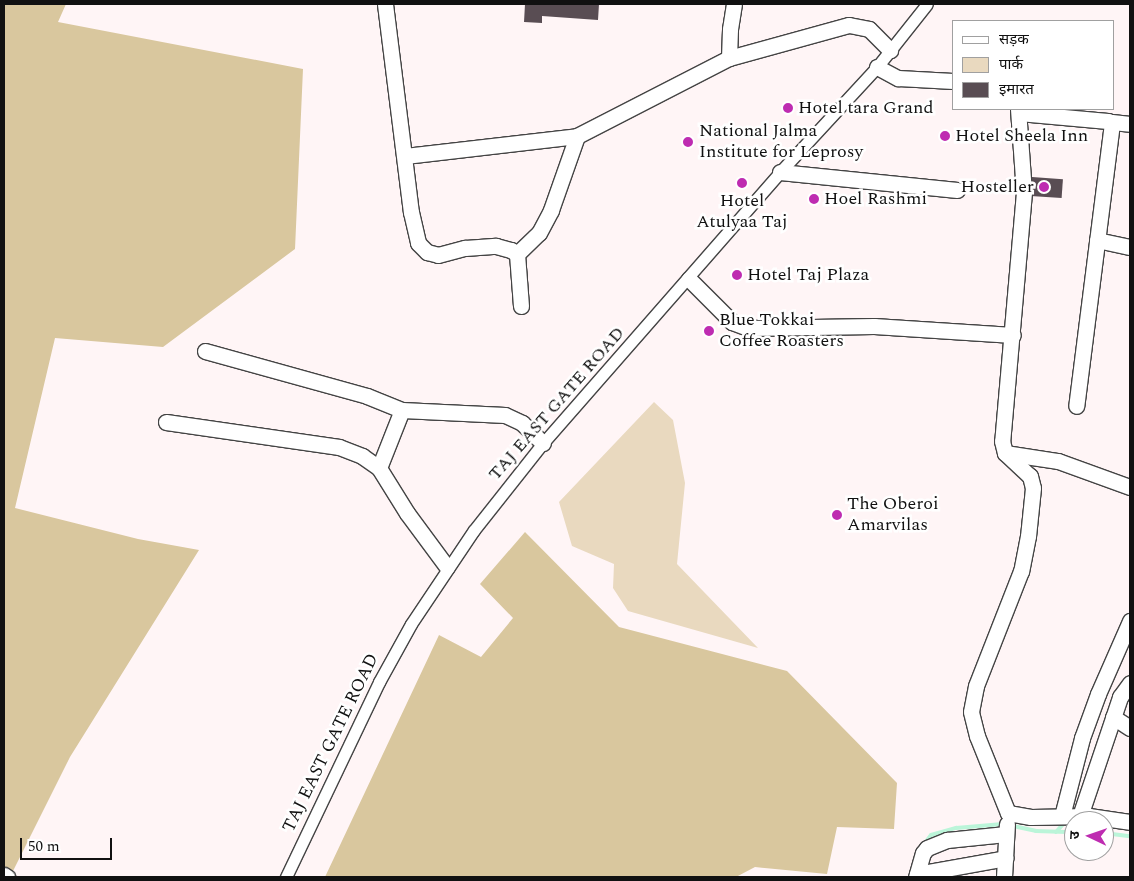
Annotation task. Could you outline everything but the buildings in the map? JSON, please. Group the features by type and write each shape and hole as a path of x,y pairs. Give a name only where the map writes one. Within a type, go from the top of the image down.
{"street":[{"path":"385,4 411,212 418,243 427,252 438,255 465,248 496,246 511,250 517,254"},
{"path":"729,58 730,28 734,4"},
{"name":"TAJ EAST GATE ROAD","path":"286,877 378,682 411,624 447,567 474,530 544,443 689,279 780,172 877,67 927,4"},
{"path":"405,156 576,136 729,58 849,25 869,29 890,50"},
{"path":"877,67 898,78 952,82"},
{"path":"1004,877 1008,813 978,736 971,712 976,686 1021,571 1028,536 1033,488 1030,476 1005,453 1002,441 1005,393 1013,335 1024,192 1019,111 1130,124"},
{"path":"1076,406 1112,122"},
{"path":"517,254 539,233 550,210 576,136"},
{"path":"780,172 956,190"},
{"path":"1097,240 1130,247"},
{"path":"517,254 521,306"},
{"path":"689,279 732,322 748,328 874,326 1013,335"},
{"path":"205,351 367,396 402,410 505,415 522,423 544,443"},
{"path":"379,468 402,410"},
{"path":"166,422 339,447 362,456 379,468 407,514 447,567"},
{"path":"1005,453 1058,460 1130,487"},
{"path":"1008,813 1031,816 1062,816 1082,738 1098,694 1130,621"},
{"path":"1082,811 1120,697 1130,683"},
{"path":"1113,717 1130,728"},
{"path":"1114,820 1130,822"},
{"path":"1006,834 947,840 927,848 923,853 917,876 1006,858"}],"green space":[{"path":"654,402 673,420 685,483 677,564 758,648 628,611 613,588 614,564 572,546 559,502"}],"shaded area":[{"path":"4,4 66,4 58,22 303,69 295,249 163,347 55,338 15,508 138,539 199,550 70,757 10,877 4,877"},
{"path":"525,532 619,627 787,671 897,783 894,829 837,827 827,874 755,867 736,877 325,877 439,635 481,657 513,618 480,584"}],"waterway":[{"path":"1056,832 1064,823"},
{"path":"925,843 931,835 956,828 1003,824"},
{"path":"1013,826 1036,831 1064,832"},
{"path":"1114,834 1130,836"}],"place":[{"name":"Hotel tara Grand","path":"788,108"},
{"name":"Hotel Sheela Inn","path":"945,136"},
{"name":"National Jalma Institute for Leprosy","path":"688,142"},
{"name":"Hotel Atulyaa Taj","path":"742,183"},
{"name":"Hosteller","path":"1044,187"},
{"name":"Hoel Rashmi","path":"814,199"},
{"name":"Hotel Taj Plaza","path":"737,275"},
{"name":"Blue Tokkai Coffee Roasters","path":"709,331"},
{"name":"The Oberoi Amarvilas","path":"837,515"}]}
